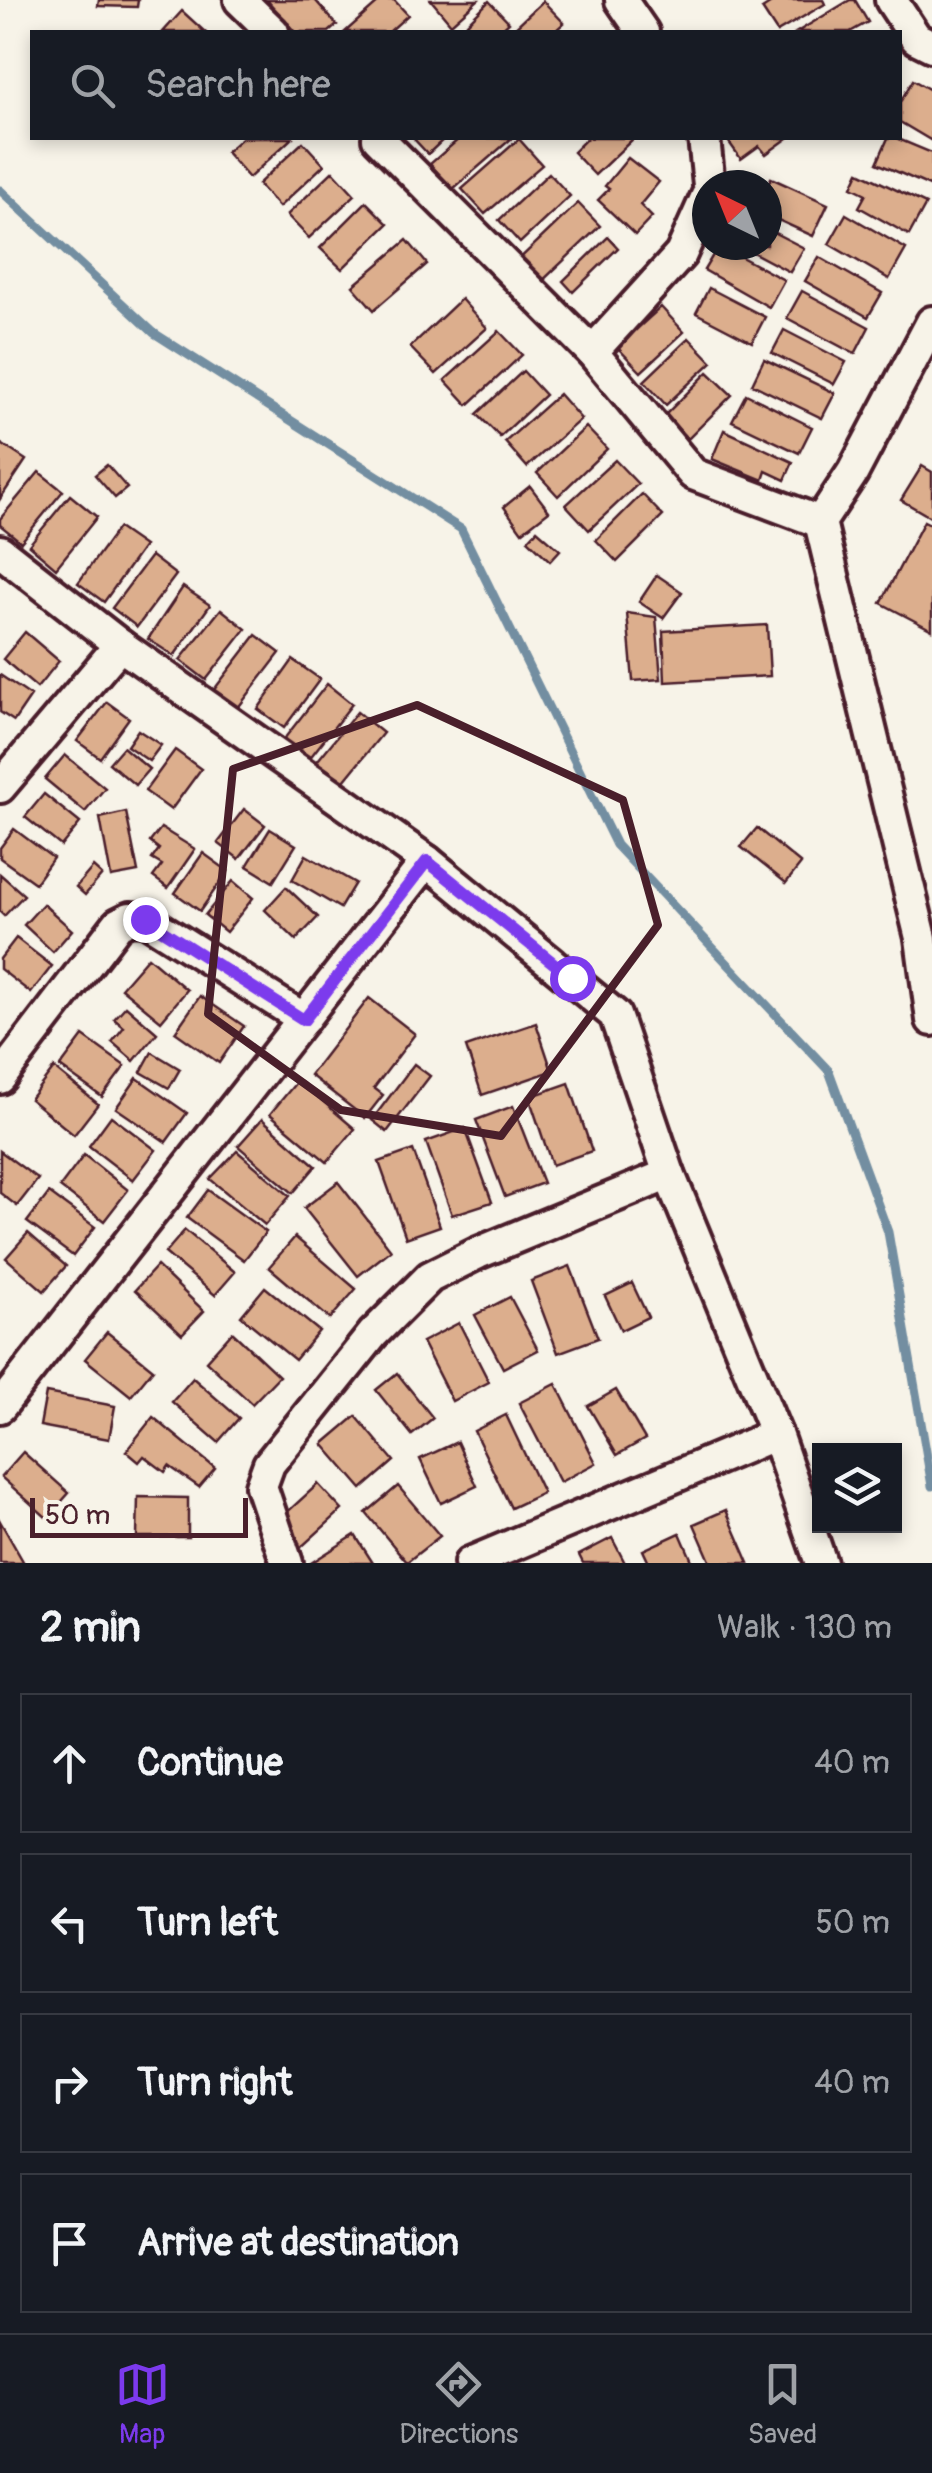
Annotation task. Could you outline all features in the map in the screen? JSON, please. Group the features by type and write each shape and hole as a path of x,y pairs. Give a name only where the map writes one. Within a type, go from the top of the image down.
{"street":[{"path":"240,0 270,30"},
{"path":"621,0 642,30"},
{"path":"891,0 916,38 932,46"},
{"path":"380,140 592,352 693,474 820,522"},
{"path":"704,140 707,170"},
{"path":"592,352 681,254 692,229"},
{"path":"932,322 853,472 820,522 921,938 932,1020"},
{"path":"0,551 120,645 427,861 615,1015 669,1174 776,1434 822,1563"},
{"path":"0,787 120,645"},
{"path":"0,1407 427,861"},
{"path":"0,1078 118,924 130,918 145,919 304,1020"},
{"path":"287,1563 261,1486 269,1464 373,1334 430,1277 478,1253 669,1174"},
{"path":"470,1563 776,1434"}],"highlighted area":[{"path":"417,705 623,800 658,925 501,1136 341,1110 208,1014 233,769"}],"building":[{"path":"99,0 138,0 137,7 98,6"},
{"path":"267,0 315,0 337,25 331,30 293,30"},
{"path":"381,0 394,0 408,15 391,30 347,30"},
{"path":"431,0 478,0 451,24"},
{"path":"776,0 823,0 825,4 780,30 776,30 762,9"},
{"path":"850,0 855,0 868,22 854,30 800,30"},
{"path":"489,1 509,22 500,30 460,30"},
{"path":"543,1 564,23 556,30 512,30"},
{"path":"182,11 203,30 165,30"},
{"path":"913,80 932,91 932,141 902,123 902,99"},
{"path":"240,140 290,140 249,178 226,152"},
{"path":"415,140 443,140 428,154"},
{"path":"458,140 510,140 453,189 430,164"},
{"path":"518,140 542,165 485,214 462,189"},
{"path":"585,140 632,140 595,175 573,152"},
{"path":"727,140 785,140 766,154 759,146 741,159"},
{"path":"887,140 901,140 932,153 932,187 877,163"},
{"path":"303,142 324,165 279,207 258,184"},
{"path":"628,158 659,182 640,205 652,217 635,235 598,200"},
{"path":"333,171 355,195 309,238 287,215"},
{"path":"859,172 926,204 909,235 859,207 866,194 852,187"},
{"path":"549,173 570,196 520,243 499,220"},
{"path":"782,183 828,204 813,236 782,222"},
{"path":"366,202 388,224 342,269 320,248"},
{"path":"578,203 600,226 535,288 513,265"},
{"path":"846,214 906,249 889,279 829,244"},
{"path":"608,237 618,248 573,292 563,281"},
{"path":"782,237 804,248 790,272 767,260 782,260"},
{"path":"407,240 427,264 374,310 353,286"},
{"path":"819,257 882,293 868,317 805,281"},
{"path":"710,260 747,260 784,280 769,307 704,270"},
{"path":"709,288 765,317 752,342 696,313"},
{"path":"802,291 869,327 855,354 787,318"},
{"path":"461,299 487,328 436,374 410,347"},
{"path":"661,307 684,332 641,372 617,347"},
{"path":"784,330 846,362 834,384 772,353"},
{"path":"499,331 522,355 468,405 445,380"},
{"path":"689,338 712,362 666,405 644,381"},
{"path":"764,359 835,393 822,418 752,384"},
{"path":"523,371 545,395 500,437 477,414"},
{"path":"708,372 732,395 688,439 665,415"},
{"path":"559,394 581,419 527,467 505,442"},
{"path":"746,394 812,427 799,453 732,421"},
{"path":"586,427 607,449 558,496 537,473"},
{"path":"724,430 793,462 785,480 766,471 763,480 712,459"},
{"path":"0,443 26,460 0,499"},
{"path":"615,460 638,484 589,530 566,505"},
{"path":"107,465 127,488 115,498 95,475"},
{"path":"922,466 932,472 932,518 901,500"},
{"path":"39,472 63,491 21,542 0,525 0,519"},
{"path":"530,486 549,511 522,532 504,507"},
{"path":"642,494 663,516 617,562 596,540"},
{"path":"70,495 97,517 56,568 29,545"},
{"path":"924,521 932,525 932,630 881,603"},
{"path":"118,528 144,546 104,602 78,583"},
{"path":"537,530 560,550 550,561 528,540"},
{"path":"151,556 176,575 137,627 112,608"},
{"path":"657,575 682,592 663,618 639,602"},
{"path":"183,587 210,605 174,656 148,639"},
{"path":"221,609 246,629 206,680 180,660"},
{"path":"627,613 656,617 661,679 633,681"},
{"path":"767,625 770,676 665,682 663,631"},
{"path":"25,632 59,661 37,688 3,659"},
{"path":"256,635 280,653 237,709 213,691"},
{"path":"293,660 320,679 284,728 258,709"},
{"path":"0,675 31,696 14,721 0,712"},
{"path":"327,684 352,704 309,759 284,739"},
{"path":"107,702 129,718 100,758 77,741"},
{"path":"357,712 383,733 340,786 314,765"},
{"path":"138,730 161,745 149,761 127,746"},
{"path":"123,747 149,769 135,785 109,763"},
{"path":"175,750 201,769 171,810 145,791"},
{"path":"65,755 105,788 85,812 45,779"},
{"path":"44,794 80,823 61,846 25,817"},
{"path":"244,809 265,825 239,859 218,843"},
{"path":"126,812 138,872 111,877 100,818"},
{"path":"161,828 195,849 168,888 153,877 162,865 152,859 159,849 150,842"},
{"path":"757,828 801,864 786,883 741,847"},
{"path":"14,829 53,858 35,883 0,858 0,848"},
{"path":"270,829 296,845 273,882 247,866"},
{"path":"203,853 228,871 200,911 175,893"},
{"path":"306,855 355,883 340,908 292,880"},
{"path":"93,867 102,875 85,895 76,887"},
{"path":"0,874 24,895 4,916 0,912"},
{"path":"233,881 253,898 226,932 205,915"},
{"path":"286,887 318,917 296,940 265,910"},
{"path":"43,904 72,930 53,952 24,925"},
{"path":"16,938 52,966 31,993 0,969 0,959"},
{"path":"148,957 187,990 161,1021 121,988"},
{"path":"200,996 244,1026 219,1063 175,1032"},
{"path":"369,998 415,1034 374,1088 383,1095 365,1118 310,1075"},
{"path":"126,1006 157,1033 134,1061 112,1042 124,1027 114,1019"},
{"path":"536,1023 552,1071 482,1095 466,1047"},
{"path":"83,1036 125,1066 102,1097 60,1067"},
{"path":"152,1052 180,1069 169,1088 141,1072"},
{"path":"414,1064 430,1076 387,1132 372,1120"},
{"path":"54,1068 98,1104 74,1135 30,1099"},
{"path":"137,1078 187,1113 166,1142 116,1108"},
{"path":"298,1080 355,1129 327,1162 270,1114"},
{"path":"569,1083 592,1151 552,1165 529,1097"},
{"path":"513,1106 543,1183 505,1197 476,1120"},
{"path":"111,1116 156,1150 133,1180 89,1146"},
{"path":"262,1119 316,1166 293,1193 238,1146"},
{"path":"465,1128 492,1202 452,1215 426,1142"},
{"path":"413,1150 440,1226 406,1238 379,1162"},
{"path":"0,1151 38,1179 17,1206 0,1193"},
{"path":"237,1151 290,1196 265,1225 210,1179"},
{"path":"84,1155 128,1190 104,1221 60,1187"},
{"path":"338,1182 391,1250 358,1276 304,1208"},
{"path":"208,1190 266,1232 244,1260 187,1218"},
{"path":"49,1193 95,1227 73,1256 27,1222"},
{"path":"185,1230 235,1272 215,1295 165,1253"},
{"path":"28,1233 66,1266 44,1291 6,1258"},
{"path":"295,1237 356,1289 330,1319 269,1267"},
{"path":"157,1266 204,1311 182,1334 135,1290"},
{"path":"570,1266 598,1338 558,1353 531,1281"},
{"path":"632,1283 648,1317 621,1330 605,1296"},
{"path":"265,1287 319,1331 295,1360 241,1316"},
{"path":"510,1297 538,1350 503,1368 475,1315"},
{"path":"459,1323 489,1382 452,1401 422,1342"},
{"path":"107,1332 153,1369 131,1396 85,1359"},
{"path":"232,1332 279,1376 252,1404 206,1361"},
{"path":"397,1373 433,1418 412,1435 376,1390"},
{"path":"193,1378 239,1418 218,1442 172,1402"},
{"path":"556,1384 596,1463 560,1482 519,1403"},
{"path":"616,1390 645,1439 617,1455 588,1406"},
{"path":"46,1393 115,1406 109,1439 40,1426"},
{"path":"506,1415 543,1493 511,1508 474,1431"},
{"path":"356,1416 394,1461 362,1489 323,1444"},
{"path":"153,1417 215,1468 199,1487 169,1466 165,1472 144,1456 139,1462 126,1451"},
{"path":"457,1442 477,1486 441,1503 420,1459"},
{"path":"23,1452 69,1493 47,1518 1,1477"},
{"path":"318,1484 342,1510 297,1551 273,1525"},
{"path":"398,1486 440,1536 407,1562 366,1513"},
{"path":"138,1497 188,1498 188,1537 137,1537"},
{"path":"726,1510 749,1563 711,1563 694,1524"},
{"path":"0,1521 24,1563 0,1563"},
{"path":"680,1533 693,1563 649,1563 643,1550"},
{"path":"355,1535 373,1563 311,1563"},
{"path":"612,1538 625,1563 583,1563 579,1555"}],"waterway":[{"path":"0,190 154,333 461,529 616,845 829,1071 888,1232 932,1486"}],"route":[{"path":"145,919 304,1020 427,861 572,978"}]}
